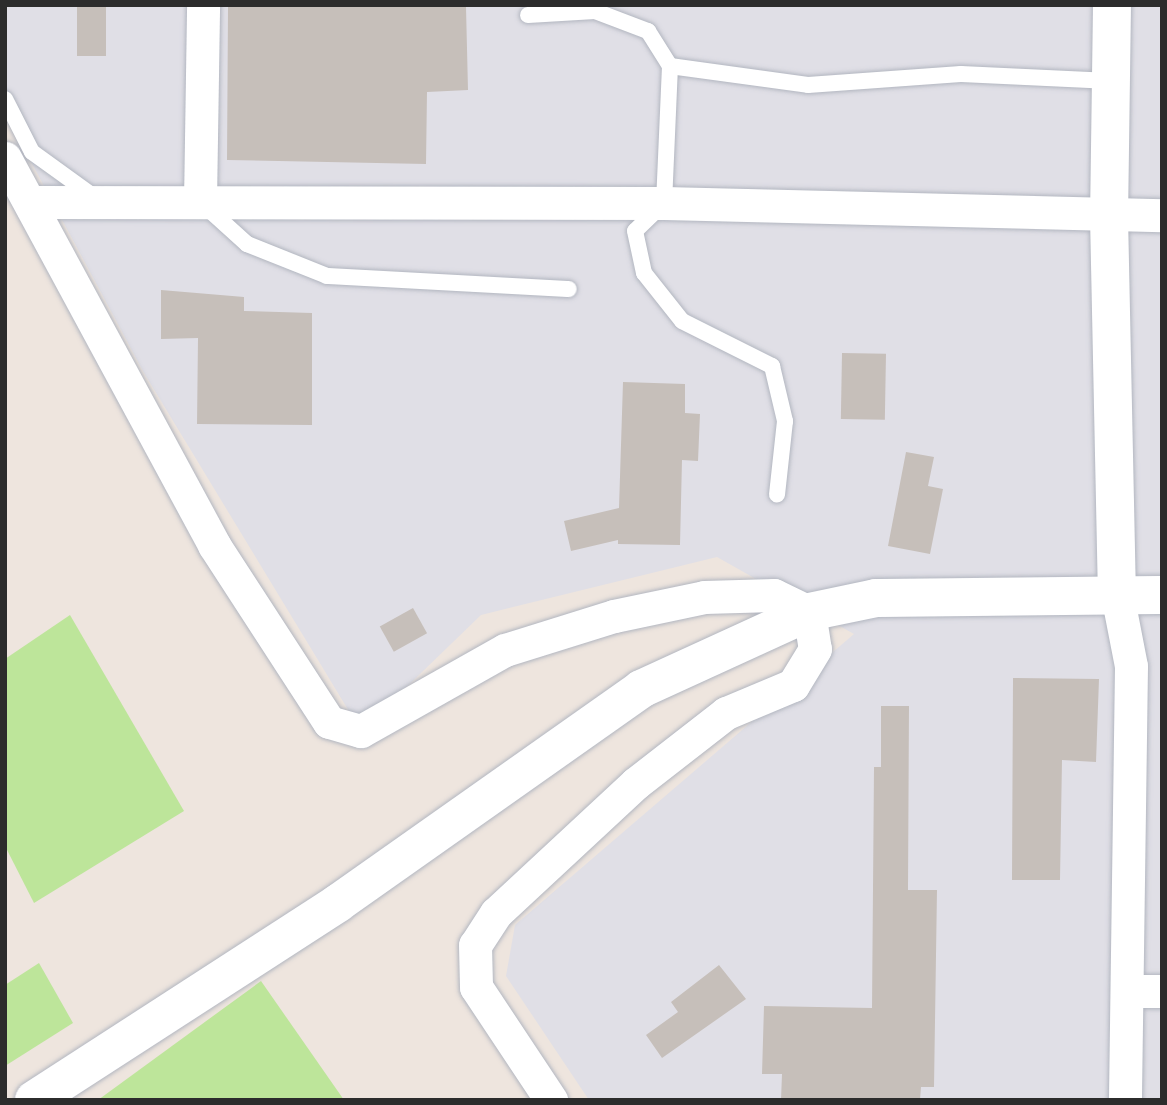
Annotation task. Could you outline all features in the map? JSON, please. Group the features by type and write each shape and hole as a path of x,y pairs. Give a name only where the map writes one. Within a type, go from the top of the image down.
{"street":[{"path":"200,202 203,5"},
{"path":"1112,5 1109,216 1117,594 1130,666 1125,1100"},
{"path":"5,158 31,202 90,323 214,545 329,722 361,731 505,650 614,616 704,597 762,595 774,595 809,612"},
{"path":"31,202 664,203 1109,216 1162,215"},
{"path":"34,1100 338,903 641,689 809,612 876,598 1162,595"},
{"path":"551,1100 476,987 475,945 496,914 636,783 726,713 793,685 815,649 809,612"},
{"path":"1127,991 1162,991"}],"lane":[{"path":"528,15 595,11 648,31 670,66 664,203 635,231 644,273 682,321 772,366 785,421 777,495"},
{"path":"670,66 808,85 961,74 1111,81"},
{"path":"5,99 32,152 101,202"},
{"path":"200,202 247,244 327,276 569,289"}],"shaded area":[{"path":"5,5 1162,5 1162,1100 589,1100 506,976 515,925 854,634 717,557 481,615 361,731 144,373 5,113"}],"green space":[{"path":"70,615 184,811 34,903 5,846 5,659"},
{"path":"39,963 73,1023 5,1066 5,985"},
{"path":"261,981 344,1100 98,1100"}],"building":[{"path":"77,5 106,5 106,56 77,56"},
{"path":"228,5 466,7 468,90 427,92 426,164 227,160"},
{"path":"161,290 244,297 244,311 312,313 312,425 197,424 198,338 161,339"},
{"path":"842,353 886,354 885,420 841,419"},
{"path":"623,382 685,384 685,413 700,414 698,461 682,460 680,545 618,544 618,540 571,551 564,521 619,508"},
{"path":"906,452 934,457 928,486 943,489 930,554 888,546"},
{"path":"413,608 427,633 394,652 380,626"},
{"path":"1013,678 1099,679 1096,762 1062,760 1060,880 1012,880"},
{"path":"881,706 909,706 908,890 937,890 934,1087 921,1087 920,1100 781,1100 782,1074 762,1074 764,1006 872,1008 874,767 881,767"},
{"path":"719,965 746,999 662,1058 646,1035 678,1012 671,1002"}]}
